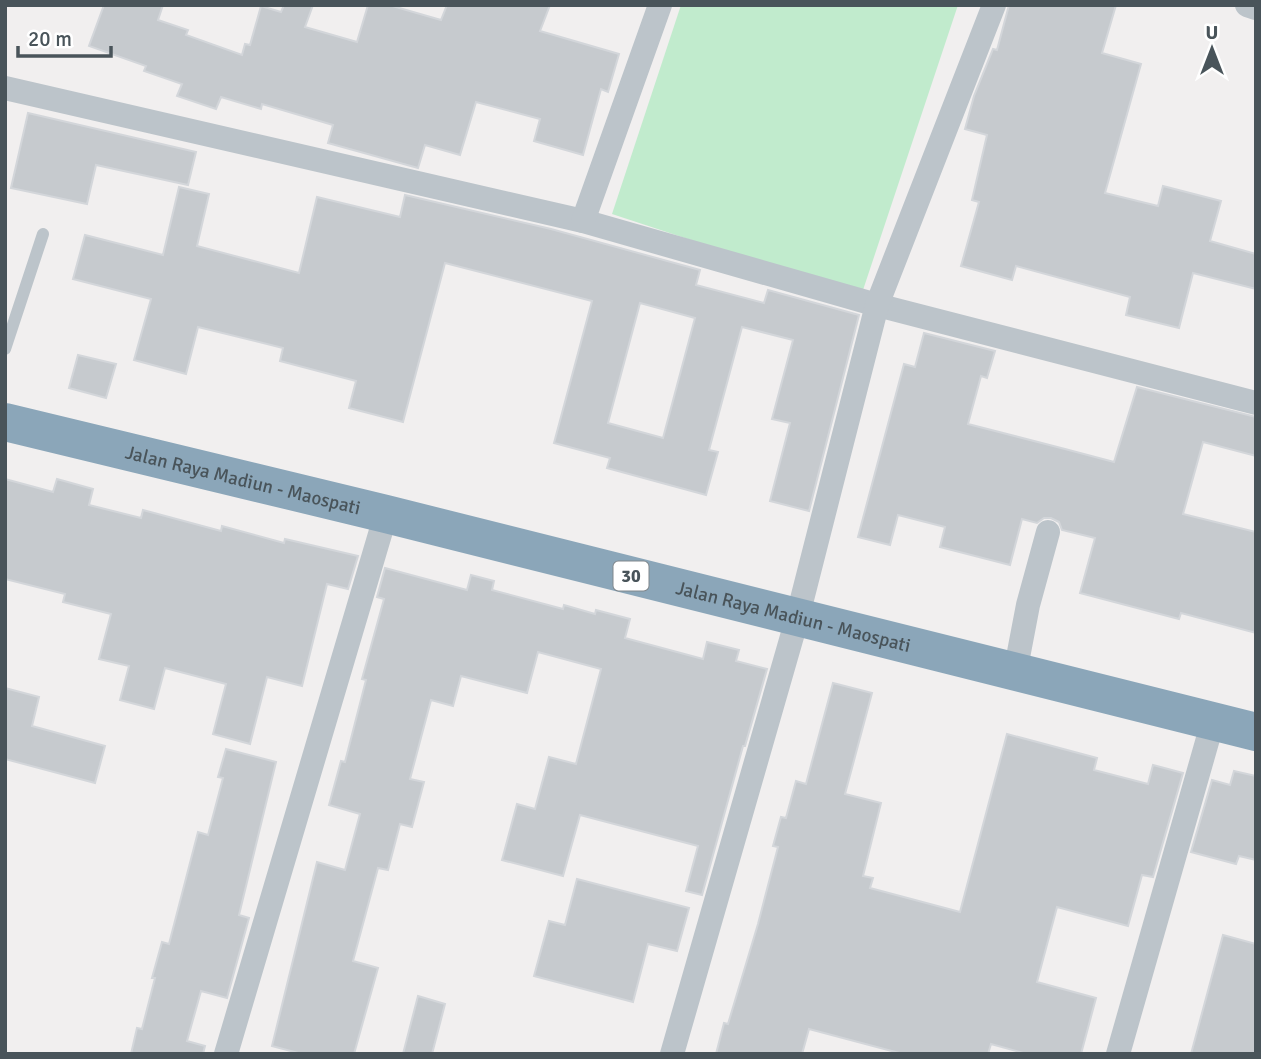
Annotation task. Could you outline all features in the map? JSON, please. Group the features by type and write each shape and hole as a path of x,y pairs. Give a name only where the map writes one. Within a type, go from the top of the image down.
{"highway":[{"name":"Jalan Raya Madiun - Maospati","path":"5,422 386,514 1256,732"}],"street":[{"path":"583,221 660,5"},
{"path":"672,1054 797,619 877,305 994,5"},
{"path":"1247,5 1256,8"},
{"path":"5,88 583,221 877,305 1256,402"},
{"path":"226,1054 386,514"},
{"path":"1015,673 1028,605 1048,533"},
{"path":"1118,1054 1213,721"}],"lane":[{"path":"5,349 43,234"}],"green space":[{"path":"681,5 958,5 861,296 612,214"}],"building":[{"path":"104,5 163,5 158,20 188,30 186,35 242,55 245,44 250,45 261,6 281,12 284,5 313,5 305,27 357,42 368,5 389,5 441,20 447,5 550,5 540,31 619,54 608,92 601,89 583,155 534,141 540,119 476,102 460,155 425,145 418,168 328,143 333,125 262,104 261,109 221,97 216,109 177,96 182,84 144,71 146,66 89,46"},
{"path":"1009,5 1116,5 1102,53 1141,64 1105,193 1158,206 1163,186 1221,201 1210,241 1256,254 1256,289 1193,273 1179,328 1126,315 1130,297 1016,266 1012,280 961,266 979,202 972,200 987,135 965,129 974,96 993,49 997,50"},
{"path":"28,113 196,152 188,185 96,165 87,204 11,188"},
{"path":"179,187 209,194 197,246 299,273 317,197 400,217 405,195 551,229 700,270 696,285 764,303 768,290 859,315 809,511 770,501 790,423 772,419 793,340 742,327 709,450 718,452 706,495 607,468 610,458 554,443 592,301 445,263 403,422 349,408 356,381 280,361 283,348 198,327 186,374 134,360 151,299 73,279 85,235 163,255","holes":["640,303 695,318 663,438 608,423"]},
{"path":"924,333 995,351 987,378 981,376 968,424 1114,462 1137,387 1256,417 1256,456 1203,442 1183,514 1256,532 1256,633 1181,613 1179,619 1080,593 1095,538 1062,530 1059,522 1051,518 1044,518 1037,523 1022,519 1010,565 940,547 945,527 898,515 890,545 858,537 904,364 915,367"},
{"path":"78,355 116,364 106,398 69,388"},
{"path":"5,479 53,492 57,479 93,489 89,505 141,518 143,510 221,531 222,526 284,543 285,539 358,556 348,589 327,584 302,686 267,677 250,744 213,734 226,684 165,668 154,709 120,700 129,666 99,659 111,614 63,602 65,594 5,579"},
{"path":"385,568 467,590 471,575 494,581 492,590 563,609 564,605 595,614 596,610 630,619 625,638 703,659 707,642 739,650 736,661 767,669 702,895 686,891 698,846 580,815 563,876 502,860 517,804 535,809 549,757 576,764 601,669 538,652 527,693 461,676 453,706 431,700 410,779 424,782 412,827 400,824 388,870 378,868 353,961 378,968 354,1054 302,1054 272,1046 317,862 345,870 360,814 329,805 341,761 345,762 366,680 362,679 384,599 377,597"},
{"path":"833,683 872,693 845,794 881,803 863,876 873,878 870,888 960,912 1007,734 1097,758 1094,770 1148,784 1153,765 1183,773 1153,877 1142,875 1128,926 1057,907 1037,982 1096,998 1081,1054 1027,1054 991,1044 988,1054 903,1054 809,1029 802,1054 716,1054 724,1023 728,1024 758,924 778,847 773,846 781,817 786,818 796,781 806,784"},
{"path":"5,688 39,697 32,726 105,746 95,783 5,759"},
{"path":"226,749 276,762 239,915 249,918 227,998 201,991 187,1041 205,1046 203,1054 131,1054 137,1028 142,1029 162,942 169,944 198,832 208,835 223,778 218,777"},
{"path":"1234,771 1256,776 1256,860 1239,856 1236,864 1191,852 1212,780 1230,785"},
{"path":"577,879 689,908 677,951 648,944 633,1002 534,976 549,921 565,925"},
{"path":"1223,935 1256,944 1256,1054 1191,1054"},
{"path":"418,996 445,1004 432,1054 403,1054"}]}
